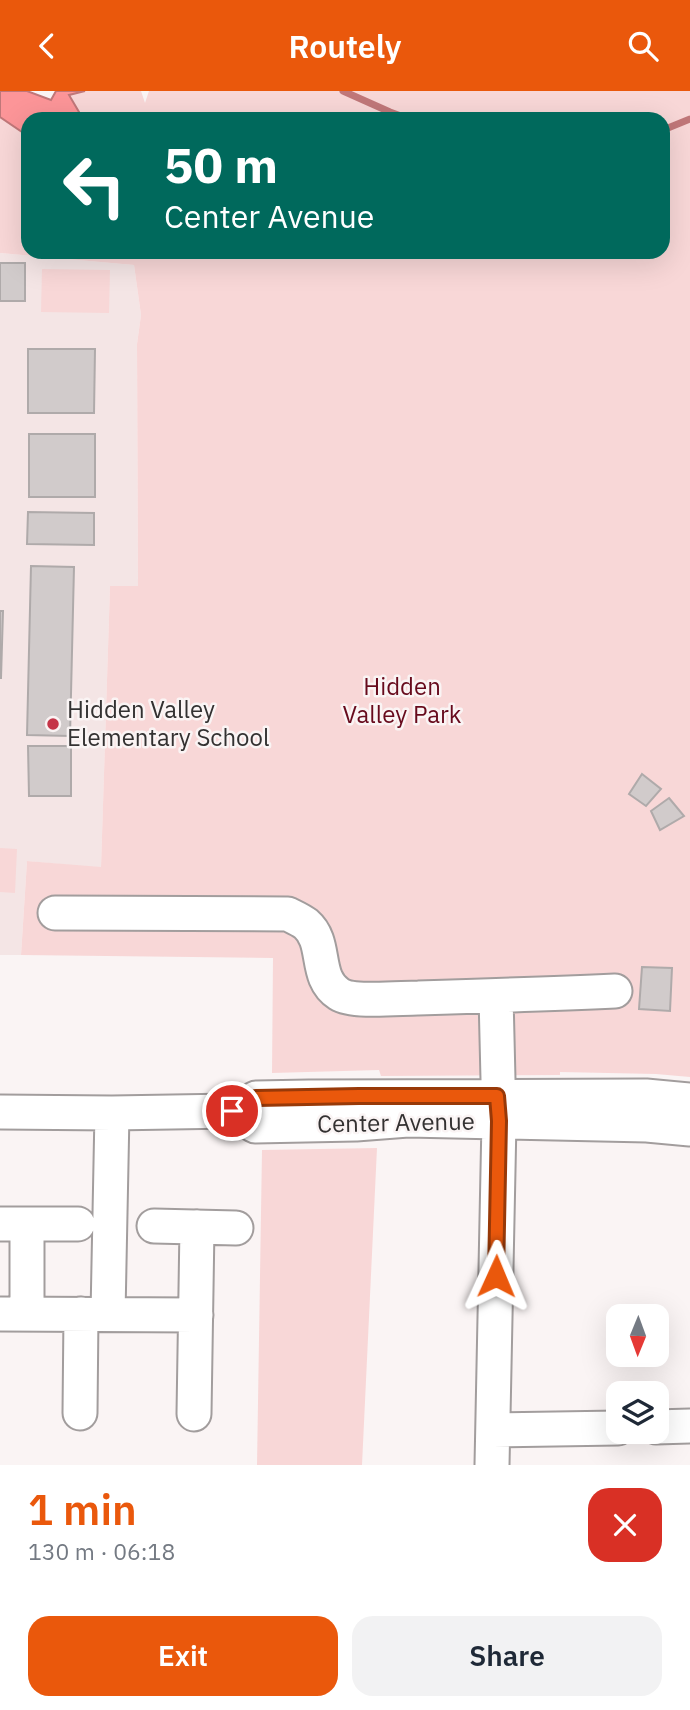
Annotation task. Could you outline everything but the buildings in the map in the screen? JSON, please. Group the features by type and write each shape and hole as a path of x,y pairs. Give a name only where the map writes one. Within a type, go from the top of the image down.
{"street":[{"path":"55,913 288,914 307,925 318,940 326,982 341,995 365,999 615,991"},
{"path":"492,1465 498,1109 496,996"},
{"name":"Center Avenue","path":"0,1112 232,1111 256,1098 359,1096 690,1129"},
{"name":"Center Avenue","path":"498,1109 646,1096 690,1100"},
{"path":"80,1413 94,1314 112,1113"},
{"path":"78,1224 14,1224 13,1314 196,1315"},
{"path":"154,1226 236,1228"},
{"path":"194,1413 197,1227"},
{"path":"669,1427 690,1426"},
{"path":"494,1430 606,1428"}],"shaded area":[{"path":"0,91 27,91 51,100 56,91 85,91 69,95 79,112 21,112 21,131 0,117"},
{"name":"Hidden Valley Elementary School","path":"0,253 21,255 21,259 67,259 134,265 141,315 137,344 138,586 110,586 101,868 27,861 21,955 0,955"}],"green space":[{"name":"Hidden Valley Park","path":"85,91 141,91 145,103 149,91 690,91 690,1077 560,1072 560,1075 381,1076 379,1070 272,1073 273,958 21,955 27,861 101,867 110,586 138,586 137,344 141,315 134,265 67,259 670,259 670,112 79,112 69,95"},
{"name":"Hidden Valley Park","path":"0,117 21,131 21,255 0,253"},
{"path":"42,269 110,270 109,313 41,312"},
{"path":"0,848 17,849 15,893 0,892"},
{"path":"377,1148 362,1465 257,1465 262,1150"}],"waterway":[{"path":"343,91 390,112"},
{"path":"670,127 690,119"}],"place":[{"name":"Hidden Valley Elementary School","path":"53,724"}],"route":[{"path":"232,1111 256,1098 497,1096 499,1121 496,1276"}]}
